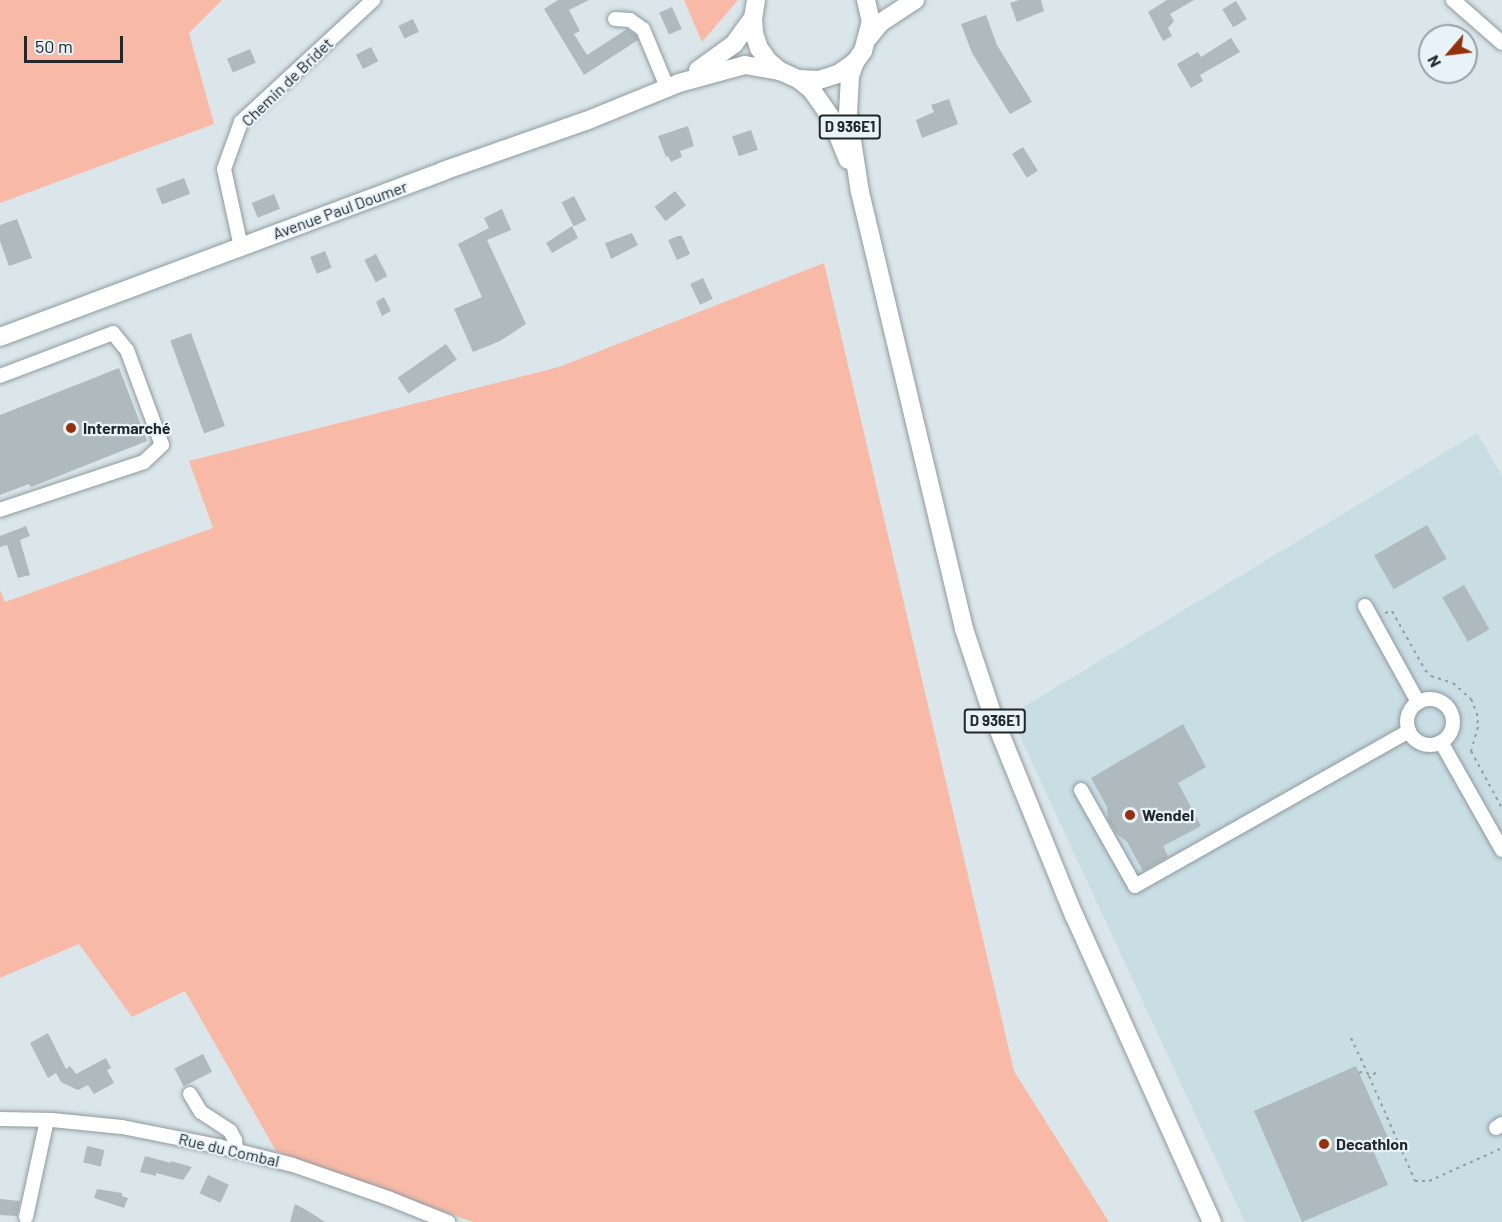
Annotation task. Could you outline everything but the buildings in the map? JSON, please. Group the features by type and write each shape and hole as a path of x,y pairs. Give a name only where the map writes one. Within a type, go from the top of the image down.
{"main road":[{"path":"866,0 871,22 868,38"},
{"path":"673,85 745,65 780,71 798,79 819,80 838,74 855,62 868,38 880,23 915,0"},
{"path":"754,9 759,48 780,71"},
{"path":"673,85 734,44 754,9"},
{"name":"D 936E1","path":"855,62 850,76 848,114 860,192 961,618 993,716 1074,915 1212,1222"},
{"name":"D 936E1","path":"798,79 811,89 831,118 860,192"},
{"name":"Avenue Paul Doumer","path":"0,337 586,121 673,85"}],"street":[{"name":"Chemin de Bridet","path":"240,247 224,169 241,122 373,0"},
{"path":"1453,0 1502,43"},
{"path":"615,19 630,20 643,29 673,85"},
{"path":"0,376 113,333 128,350 162,445 144,462 0,510"},
{"path":"1368,612 1418,702"},
{"path":"1437,701 1451,714 1452,727 1441,742 1422,744 1409,731 1407,718 1418,702 1437,701"},
{"path":"1082,790 1135,886 1409,731"},
{"path":"1441,742 1502,850"},
{"path":"190,1094 201,1112 230,1131 235,1140 236,1151"},
{"name":"Rue du Combal","path":"0,1119 47,1120 122,1127 236,1151 293,1165 388,1198 448,1222"},
{"path":"26,1217 47,1120"}],"path":[{"path":"1368,612 1392,611 1425,670 1431,676 1453,683 1471,699 1477,713 1478,726 1472,751 1502,808"},
{"path":"1351,1038 1416,1181 1429,1181 1502,1148"},
{"path":"1359,1073 1365,1070"},
{"path":"1368,1076 1376,1073"}],"shaded area":[{"path":"0,0 222,0 189,33 214,124 0,203"},
{"path":"684,0 738,0 702,42"},
{"path":"824,263 1014,1071 1109,1222 473,1222 276,1151 185,991 132,1017 79,944 0,978 0,590 5,602 213,528 189,461 559,367"},
{"path":"1477,433 1502,476 1502,1222 1245,1222 1010,715"}],"place":[{"name":"Intermarché","path":"71,428"},
{"name":"Wendel","path":"1130,815"},
{"name":"Decathlon","path":"1324,1144"}]}
